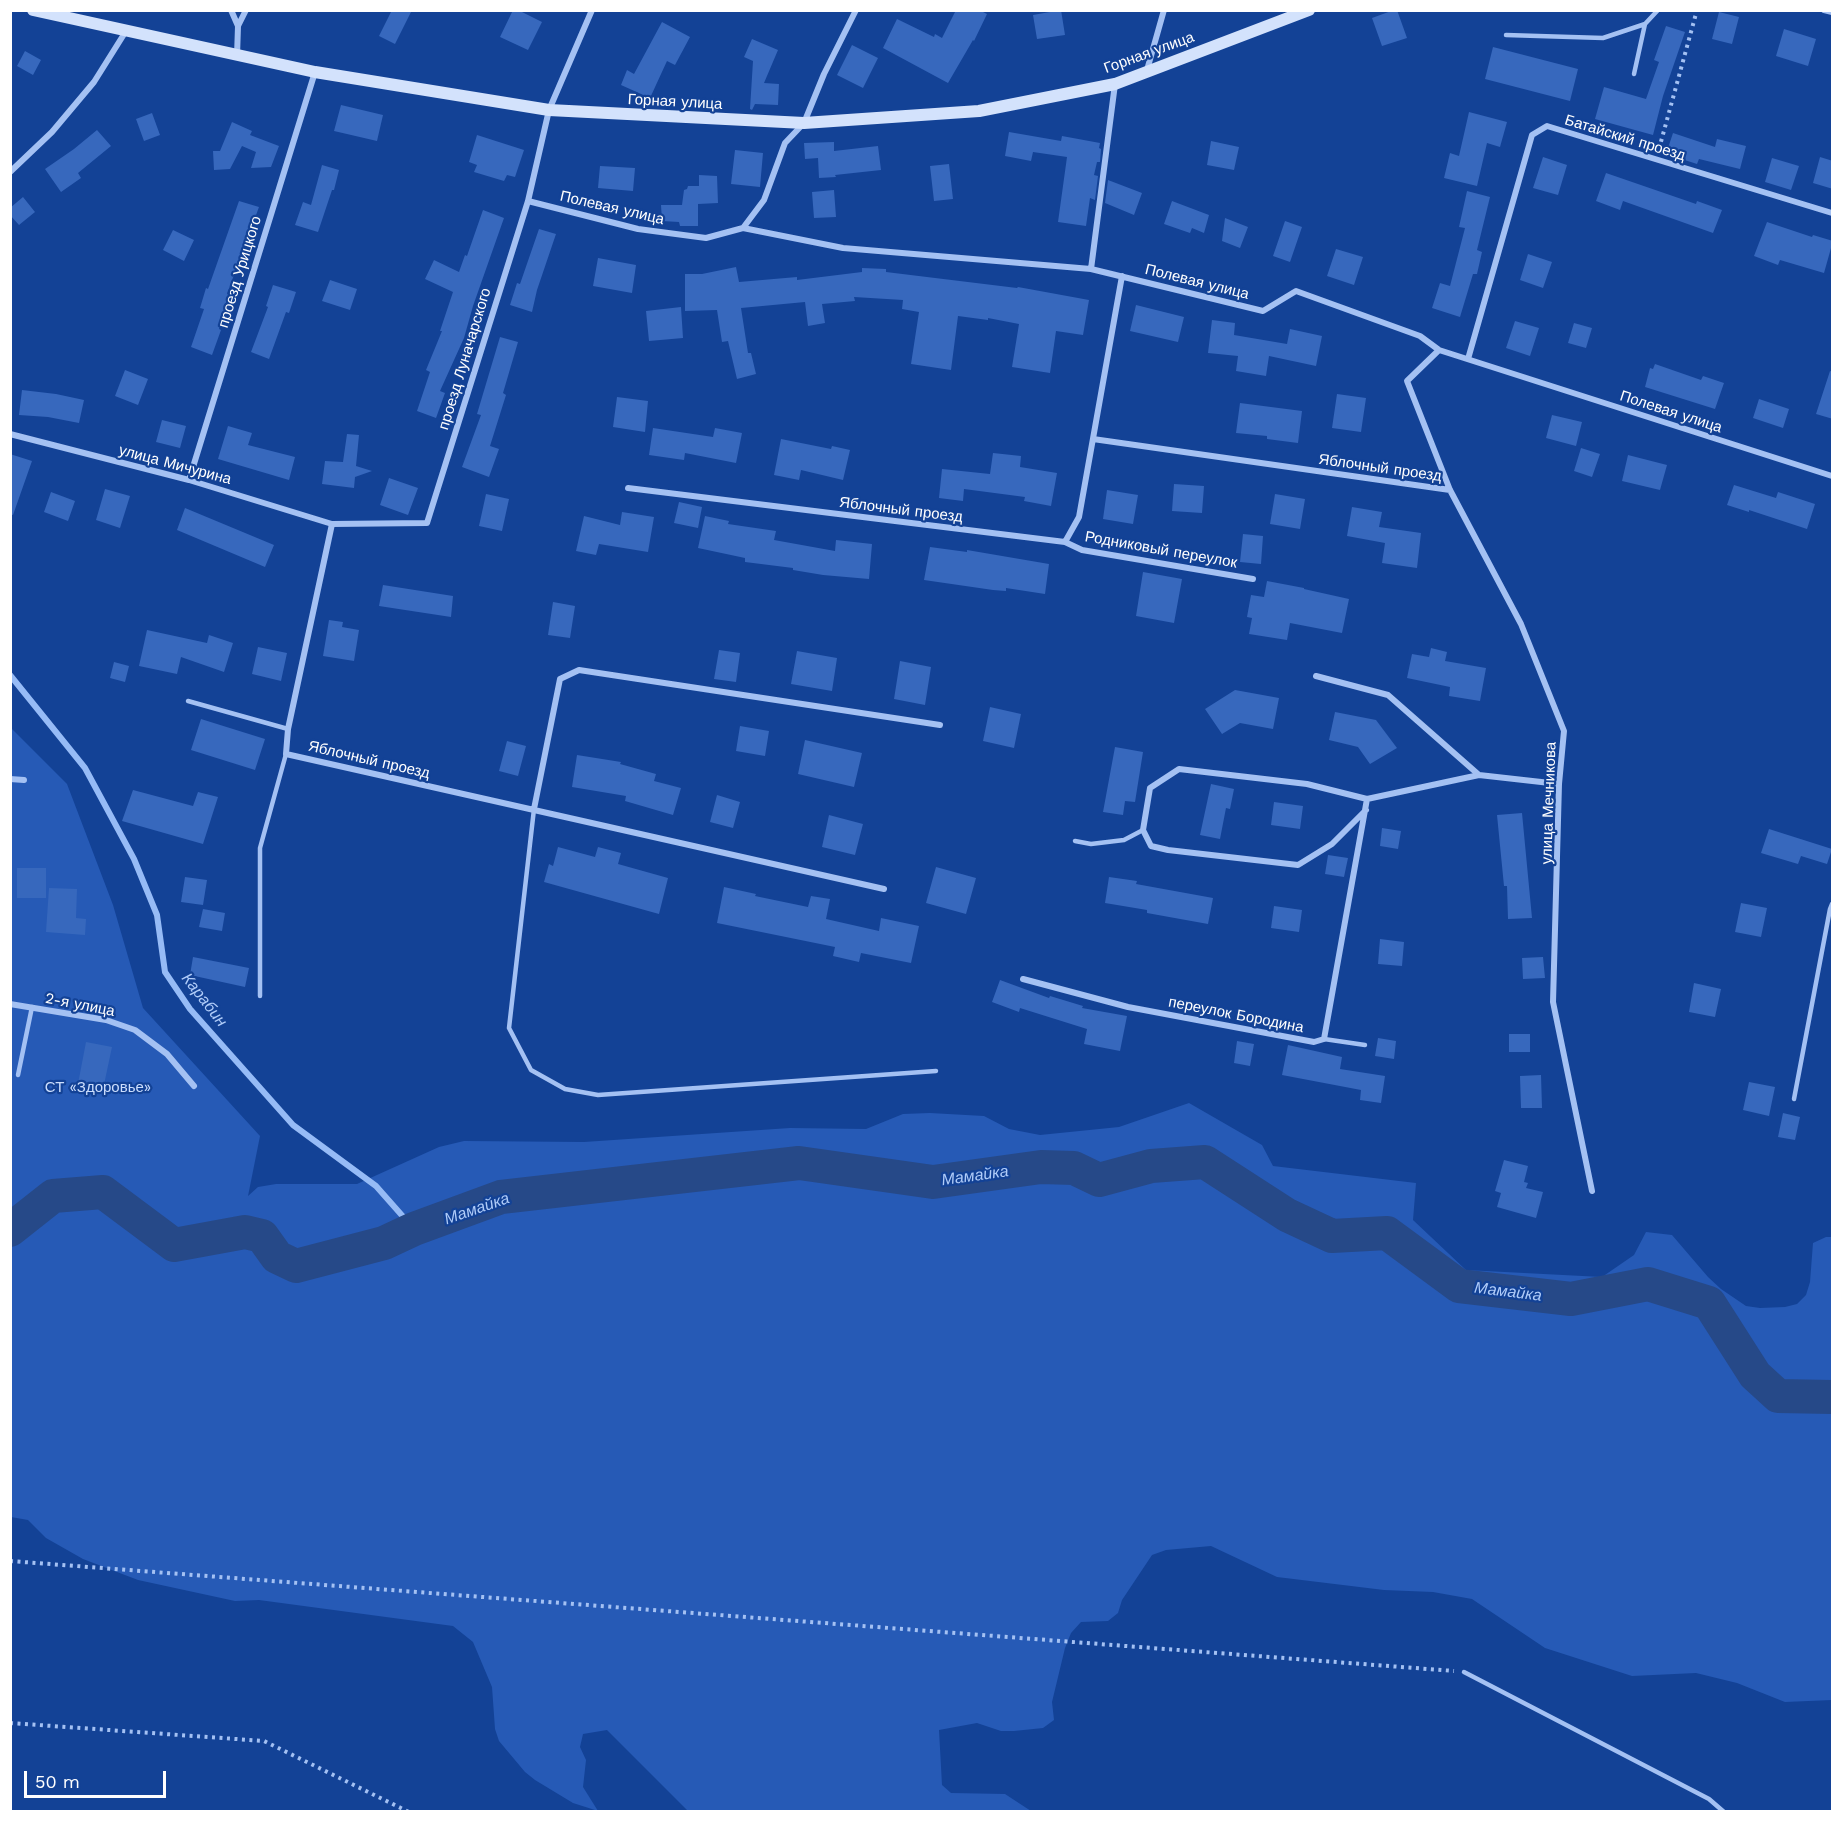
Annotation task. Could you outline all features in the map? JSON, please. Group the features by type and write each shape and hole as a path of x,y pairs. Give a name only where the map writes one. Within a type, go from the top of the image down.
{"street":[{"name":"Горная улица","path":"33,10 315,72 549,110 804,123 979,111 1115,84 1309,10"},
{"path":"231,10 238,26"},
{"path":"237,56 238,26 246,10"},
{"name":"проезд Луначарского","path":"332,524 427,523 528,201 549,110 592,10"},
{"path":"743,228 764,200 785,143 804,123 824,74 856,10"},
{"path":"1147,70 1164,10"},
{"path":"1824,10 1833,12"},
{"path":"10,172 52,132 94,82 126,31"},
{"name":"проезд Урицкого","path":"189,480 315,72"},
{"path":"1091,269 1115,84"},
{"name":"Батайский проезд","path":"1468,359 1532,135 1547,126 1833,213"},
{"name":"Полевая улица","path":"528,201 638,229 706,238 743,228 843,248 1091,269 1263,311 1296,291 1420,336 1438,350 1833,476"},
{"path":"1065,542 1079,518 1122,276"},
{"name":"улица Мечникова","path":"1438,350 1407,381 1450,490 1521,624 1564,731 1559,784 1554,1002 1592,1191"},
{"name":"улица Мичурина","path":"10,434 189,480 332,524"},
{"name":"Яблочный проезд","path":"1093,439 1450,490"},
{"name":"Яблочный проезд","path":"628,488 1065,542"},
{"name":"Яблочный проезд","path":"332,524 288,729 286,753 884,889"},
{"name":"Родниковый переулок","path":"1065,542 1082,550 1253,579"},
{"path":"534,809 560,679 579,670 940,725"},
{"path":"1316,676 1388,696 1479,775"},
{"path":"1366,810 1332,844 1298,865 1168,850 1151,846 1143,830 1150,788 1179,769 1306,784 1368,799 1479,775 1559,784"},
{"path":"10,779 24,780"},
{"name":"переулок Бородина","path":"1023,979 1128,1007 1314,1042 1324,1039 1368,799"},
{"name":"2-я улица","path":"10,1004 106,1020 135,1030 167,1054 194,1086"}],"lane":[{"path":"1506,35 1603,38 1645,24 1658,10"},
{"path":"1634,74 1645,24"},
{"path":"188,701 288,729"},
{"path":"260,996 260,848 286,753"},
{"path":"534,809 509,1028 531,1070 565,1089 598,1095 936,1071"},
{"path":"1075,842 1091,844 1124,840 1143,830"},
{"path":"1794,1099 1830,909 1833,904"},
{"path":"18,1075 32,1007"},
{"path":"1324,1039 1365,1045"},
{"path":"1464,1672 1709,1799 1724,1812"}],"path":[{"path":"1656,160 1697,10"},
{"path":"10,1561 1464,1672"},
{"path":"10,1723 264,1741 409,1812"}],"green space":[{"name":"СТ «Здоровье»","path":"10,727 67,784 113,905 143,1008 260,1136 248,1196 258,1187 276,1184 357,1184 439,1147 464,1141 584,1142 790,1128 866,1129 903,1114 930,1113 984,1116 1009,1129 1040,1135 1119,1127 1189,1103 1262,1145 1273,1166 1416,1183 1413,1220 1466,1270 1602,1277 1634,1255 1646,1232 1672,1235 1708,1277 1746,1306 1785,1307 1797,1304 1806,1295 1810,1282 1813,1243 1826,1237 1832,1237 1832,1700 1785,1702 1737,1683 1696,1673 1632,1676 1545,1648 1472,1599 1433,1592 1384,1590 1277,1577 1211,1546 1166,1550 1152,1555 1122,1600 1118,1613 1108,1621 1081,1622 1071,1633 1065,1648 1052,1702 1054,1720 1043,1728 1014,1731 1001,1731 977,1723 939,1730 942,1785 951,1793 1005,1794 1031,1811 688,1811 607,1730 583,1734 580,1747 586,1760 583,1787 598,1811 573,1803 535,1780 525,1772 499,1741 495,1729 492,1687 473,1642 453,1626 259,1600 235,1601 138,1580 83,1559 46,1538 28,1520 11,1517"}],"building":[{"path":"392,10 412,10 395,44 379,36"},
{"path":"513,10 518,10 542,22 528,50 500,37"},
{"path":"956,10 979,10 987,14 974,41 948,83 883,48 897,19 934,37 935,34 942,38"},
{"path":"1061,10 1065,35 1037,39 1033,15"},
{"path":"1397,10 1407,38 1382,46 1372,18"},
{"path":"1719,12 1739,17 1732,44 1712,39"},
{"path":"662,22 690,37 675,65 667,61 650,98 621,85 627,70 634,74"},
{"path":"1666,26 1685,32 1663,96 1653,135 1595,119 1604,87 1646,99 1659,62 1654,60"},
{"path":"1784,29 1816,39 1808,66 1776,56"},
{"path":"752,39 778,50 764,83 779,84 778,105 755,104 752,110 750,109 753,61 744,57"},
{"path":"852,45 878,58 863,88 837,75"},
{"path":"1493,47 1578,69 1570,101 1485,79"},
{"path":"25,51 41,60 33,75 17,66"},
{"path":"341,105 383,115 377,141 334,131"},
{"path":"1469,112 1507,122 1500,147 1487,143 1477,186 1444,178 1450,153 1459,156"},
{"path":"152,113 160,135 144,141 136,119"},
{"path":"232,122 252,131 250,135 279,146 271,167 251,168 256,152 242,146 230,169 214,170 213,151 220,151"},
{"path":"97,130 111,146 78,173 81,178 61,192 45,169"},
{"path":"1009,132 1061,141 1062,136 1100,143 1100,162 1097,162 1094,175 1098,176 1095,200 1090,198 1086,226 1058,222 1067,157 1033,152 1031,161 1005,156"},
{"path":"1673,133 1715,147 1717,139 1746,146 1740,169 1699,159 1697,164 1666,154"},
{"path":"477,135 524,150 515,177 507,175 504,181 474,172 477,165 469,162"},
{"path":"1211,141 1239,147 1234,170 1207,165"},
{"path":"834,142 834,151 878,146 881,170 819,178 818,158 805,159 804,143"},
{"path":"735,150 763,153 760,187 731,184"},
{"path":"1543,157 1567,165 1558,195 1533,188"},
{"path":"1820,157 1833,161 1833,189 1813,183"},
{"path":"1772,158 1799,166 1791,190 1765,182"},
{"path":"949,164 953,199 934,201 930,166"},
{"path":"322,165 339,170 318,232 295,225 303,202 311,205"},
{"path":"600,166 635,168 633,191 598,188"},
{"path":"1606,173 1696,204 1697,201 1722,210 1713,233 1623,201 1620,210 1596,201"},
{"path":"699,175 717,176 718,203 698,204 698,226 680,226 679,222 662,221 661,205 682,205 684,190 688,186 699,186"},
{"path":"1108,180 1142,193 1134,215 1105,203"},
{"path":"834,190 836,217 814,218 812,192"},
{"path":"1467,191 1490,197 1477,250 1482,252 1477,274 1473,274 1460,317 1432,308 1440,283 1450,286 1465,228 1459,227"},
{"path":"23,197 35,212 19,225 10,215 10,208"},
{"path":"239,201 259,207 227,294 229,295 219,329 221,330 212,355 191,347 204,309 200,308 206,288 208,289"},
{"path":"1172,201 1209,215 1204,233 1192,228 1190,233 1164,224"},
{"path":"483,210 504,218 464,338 440,391 445,393 436,418 417,411 430,372 426,370 442,331 440,331 453,292 425,279 434,260 459,272"},
{"path":"1225,218 1248,227 1240,248 1222,241"},
{"path":"1285,221 1302,227 1290,262 1273,256"},
{"path":"1767,222 1812,237 1813,235 1833,241 1824,273 1780,260 1778,265 1754,256"},
{"path":"539,229 556,234 532,312 510,305 517,283 520,284"},
{"path":"173,230 194,240 184,261 163,250"},
{"path":"1336,249 1363,257 1354,285 1327,276"},
{"path":"1528,254 1552,262 1543,288 1520,280"},
{"path":"598,258 636,265 632,293 593,286"},
{"path":"736,267 739,282 797,277 797,280 862,272 862,268 886,269 886,272 1018,287 1089,300 1083,335 1056,331 1050,373 1012,367 1019,324 988,318 988,320 958,316 951,370 911,364 919,312 902,309 903,300 854,297 855,301 822,304 825,323 808,326 805,302 741,308 748,353 751,353 756,374 737,379 728,341 722,342 717,310 685,311 685,274 702,274"},
{"path":"330,280 357,289 350,310 322,301"},
{"path":"273,285 296,292 269,359 251,352 268,307 266,306"},
{"path":"1136,305 1184,317 1178,342 1130,331"},
{"path":"681,307 683,338 649,341 646,311"},
{"path":"1212,320 1235,323 1234,335 1287,344 1290,329 1322,336 1316,366 1269,356 1266,376 1236,371 1238,356 1208,353"},
{"path":"1515,321 1539,328 1530,356 1506,348"},
{"path":"1574,323 1592,328 1586,348 1568,343"},
{"path":"500,337 518,342 503,393 506,395 490,446 499,449 489,477 462,467 481,415 477,414"},
{"path":"1655,364 1701,380 1703,376 1724,383 1715,409 1645,387 1650,368 1653,369"},
{"path":"125,370 148,379 138,405 115,396"},
{"path":"1830,371 1833,372 1833,419 1816,414"},
{"path":"22,390 84,400 79,423 48,417 19,415"},
{"path":"1337,394 1366,398 1361,432 1332,428"},
{"path":"617,397 648,401 645,432 613,427"},
{"path":"1759,399 1789,409 1783,428 1753,418"},
{"path":"1240,403 1302,411 1298,443 1267,439 1267,436 1236,433"},
{"path":"1552,415 1582,422 1576,446 1546,438"},
{"path":"162,420 186,426 180,448 156,442"},
{"path":"228,426 252,433 248,445 295,457 289,480 218,459"},
{"path":"653,428 713,437 715,428 742,433 736,463 685,453 684,460 649,455"},
{"path":"347,434 359,435 356,466 372,471 355,477 354,488 322,484 325,461 343,462"},
{"path":"781,439 831,449 832,446 850,450 843,480 801,470 799,480 774,475"},
{"path":"1581,448 1600,454 1592,477 1574,471"},
{"path":"993,453 1021,456 1020,467 1057,473 1051,506 1024,501 1025,497 964,489 963,501 939,498 942,469 990,474"},
{"path":"10,454 32,461 13,515 10,514"},
{"path":"1628,455 1667,465 1660,490 1622,481"},
{"path":"389,478 418,488 408,515 380,505"},
{"path":"1174,484 1204,486 1202,513 1172,511"},
{"path":"1734,485 1776,498 1778,492 1815,504 1807,529 1727,505"},
{"path":"105,489 130,496 120,528 96,520"},
{"path":"1107,490 1138,495 1133,524 1103,519"},
{"path":"51,492 75,501 68,521 44,512"},
{"path":"486,494 509,499 502,531 479,526"},
{"path":"1275,494 1305,499 1300,529 1270,524"},
{"path":"679,502 702,507 698,528 674,523"},
{"path":"1352,507 1382,512 1379,527 1421,533 1417,568 1382,563 1385,543 1347,536"},
{"path":"185,508 274,545 265,567 177,530"},
{"path":"622,512 654,517 648,552 599,544 596,555 576,551 584,516 620,525"},
{"path":"705,516 729,521 728,524 776,531 774,540 835,551 836,540 872,544 869,579 823,575 793,570 793,568 745,562 745,558 698,548"},
{"path":"1243,534 1263,536 1261,564 1240,562"},
{"path":"930,547 967,552 967,550 1049,564 1045,594 1006,588 1006,591 993,590 924,580"},
{"path":"1143,572 1182,579 1174,623 1136,616"},
{"path":"1267,581 1349,599 1342,633 1290,623 1287,640 1249,634 1252,618 1247,617 1251,595 1264,597"},
{"path":"383,585 453,596 451,617 379,606"},
{"path":"553,602 575,606 570,638 548,635"},
{"path":"329,620 343,622 342,627 359,630 354,661 323,656"},
{"path":"147,630 207,643 209,635 233,643 224,672 181,657 177,674 139,666"},
{"path":"258,647 287,653 281,681 252,674"},
{"path":"1431,648 1447,652 1445,661 1486,668 1480,701 1449,696 1450,687 1407,678 1412,654 1429,657"},
{"path":"719,650 740,653 736,682 714,679"},
{"path":"797,651 837,658 832,691 791,684"},
{"path":"900,661 931,667 925,705 894,699"},
{"path":"114,662 129,666 125,682 110,678"},
{"path":"1235,690 1279,698 1273,729 1240,723 1222,734 1205,709"},
{"path":"990,707 1021,714 1014,748 983,741"},
{"path":"1335,712 1376,720 1397,748 1370,764 1358,747 1329,740"},
{"path":"201,719 265,739 255,770 191,750"},
{"path":"740,726 769,731 765,756 736,751"},
{"path":"805,740 862,753 854,787 798,774"},
{"path":"507,741 526,746 518,776 499,771"},
{"path":"1115,747 1143,752 1135,802 1125,801 1123,815 1103,812"},
{"path":"577,755 621,762 620,764 656,774 654,781 681,788 673,815 625,801 626,796 572,787"},
{"path":"1211,784 1234,789 1230,809 1226,808 1220,839 1200,835"},
{"path":"133,790 193,806 198,792 218,797 203,844 122,821"},
{"path":"717,795 740,802 733,828 710,822"},
{"path":"1274,802 1303,806 1300,829 1271,825"},
{"path":"1522,813 1532,918 1508,919 1507,886 1504,886 1497,815"},
{"path":"829,815 863,824 855,855 822,847"},
{"path":"1382,828 1401,831 1398,849 1380,846"},
{"path":"1769,829 1832,849 1827,864 1801,856 1798,864 1761,853"},
{"path":"558,847 595,857 598,847 621,853 618,864 668,878 659,914 544,882 549,864 553,866"},
{"path":"1328,855 1348,858 1344,877 1325,874"},
{"path":"936,867 976,878 966,914 926,903"},
{"path":"17,868 46,868 46,898 17,898"},
{"path":"185,877 207,880 203,905 181,902"},
{"path":"1109,877 1213,898 1208,924 1105,903"},
{"path":"724,887 808,907 811,896 830,899 826,919 879,931 881,918 919,926 911,963 861,953 859,962 833,956 835,947 717,923"},
{"path":"49,888 77,889 76,918 86,919 85,935 46,932"},
{"path":"1741,903 1767,908 1761,937 1735,932"},
{"path":"1274,906 1302,910 1299,932 1271,928"},
{"path":"203,909 225,913 222,931 199,927"},
{"path":"1380,939 1404,942 1402,966 1378,964"},
{"path":"193,957 249,968 245,987 190,975"},
{"path":"1543,957 1545,978 1523,979 1522,958"},
{"path":"1000,980 1049,998 1050,996 1083,1006 1082,1008 1127,1016 1120,1051 1084,1044 1087,1029 1020,1008 1019,1012 992,1002"},
{"path":"1694,983 1721,989 1715,1017 1689,1012"},
{"path":"1509,1034 1530,1034 1530,1052 1509,1052"},
{"path":"1378,1038 1396,1041 1394,1059 1375,1056"},
{"path":"1237,1041 1254,1044 1250,1066 1234,1063"},
{"path":"86,1042 112,1047 102,1094 77,1089"},
{"path":"1288,1045 1342,1057 1340,1069 1385,1076 1381,1103 1360,1100 1361,1090 1282,1075"},
{"path":"1541,1075 1542,1108 1521,1108 1520,1076"},
{"path":"1749,1082 1775,1087 1769,1116 1743,1110"},
{"path":"1783,1113 1800,1117 1795,1140 1778,1137"},
{"path":"1504,1160 1528,1166 1524,1182 1528,1183 1526,1188 1543,1192 1536,1218 1497,1207 1501,1193 1495,1191"}],"waterway":[{"name":"Карабин","path":"10,675 85,768 134,859 157,915 165,972 190,1009 293,1125 376,1186 414,1229"},
{"name":"Мамайка","path":"10,1230 53,1196 103,1192 174,1245 245,1232 262,1236 277,1257 296,1266 384,1243 414,1229 501,1197 799,1163 933,1182 1041,1167 1074,1168 1099,1180 1151,1166 1205,1162 1287,1215 1332,1236 1387,1233 1459,1286 1571,1299 1648,1284 1709,1303 1755,1375 1778,1396 1832,1397"}]}
